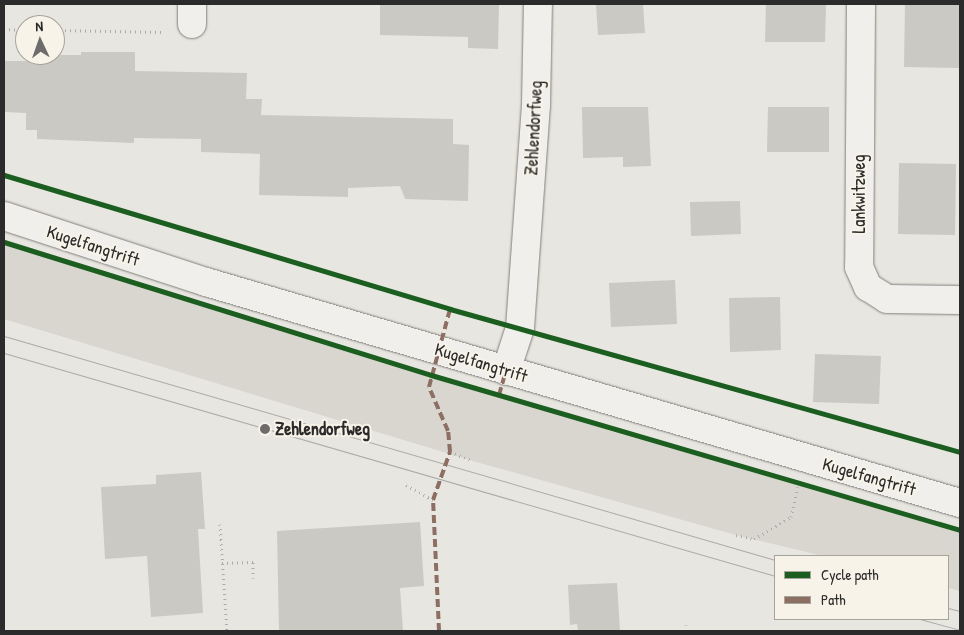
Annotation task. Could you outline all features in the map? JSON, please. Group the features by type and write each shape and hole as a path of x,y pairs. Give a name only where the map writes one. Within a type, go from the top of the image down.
{"street":[{"name":"Zehlendorfweg","path":"506,371 520,328 536,105 538,4"},
{"name":"Lankwitzweg","path":"861,4 859,267 868,287 887,299 960,300"},
{"name":"Kugelfangtrift","path":"4,216 206,282 960,503"}],"path":[{"path":"65,30 171,32 192,14"},
{"path":"450,452 473,461"},
{"path":"736,535 754,538 791,518 799,482"},
{"path":"406,485 433,500"},
{"path":"220,524 227,631"},
{"path":"222,563 253,562 254,578"},
{"path":"686,625 686,631"}],"shaded area":[{"path":"4,242 431,375 960,530 960,591 949,588 949,555 819,555 736,535 473,461 4,319"}],"building":[{"path":"380,4 499,4 498,49 468,48 468,37 380,35"},
{"path":"596,4 643,4 645,33 598,35"},
{"path":"766,4 826,4 825,42 765,42"},
{"path":"905,4 960,4 960,68 904,67"},
{"path":"81,52 135,52 135,71 247,73 246,99 262,99 261,115 453,119 453,144 469,145 468,201 405,199 400,186 348,188 348,197 259,195 260,154 201,152 201,139 134,138 134,143 37,139 37,130 26,130 26,113 4,112 4,61 15,61 15,65 65,65 65,55 81,55"},
{"path":"582,107 648,107 651,166 623,167 623,157 583,158"},
{"path":"768,107 829,107 829,152 767,152"},
{"path":"899,163 956,164 955,235 898,234"},
{"path":"740,201 741,234 691,236 690,202"},
{"path":"675,280 677,324 611,327 609,283"},
{"path":"780,297 781,350 730,352 729,298"},
{"path":"815,354 881,356 879,404 813,402"},
{"path":"201,472 205,529 198,529 203,613 151,617 147,556 105,559 101,487 156,484 156,475"},
{"path":"420,522 424,586 400,588 403,631 279,631 277,531"},
{"path":"617,583 620,631 578,631 577,624 570,625 568,585"}],"tram line":[{"path":"4,336 774,560"},
{"path":"4,353 774,576"},
{"path":"949,608 960,611"},
{"path":"924,620 960,630"}],"marked path":[{"path":"439,631 433,500 450,452 448,431 429,387 450,309"},
{"path":"499,395 506,371"}],"cycle path":[{"path":"4,175 450,309 960,452"},
{"path":"4,242 431,375 960,530"}],"place":[{"name":"Zehlendorfweg","path":"265,429"}]}
